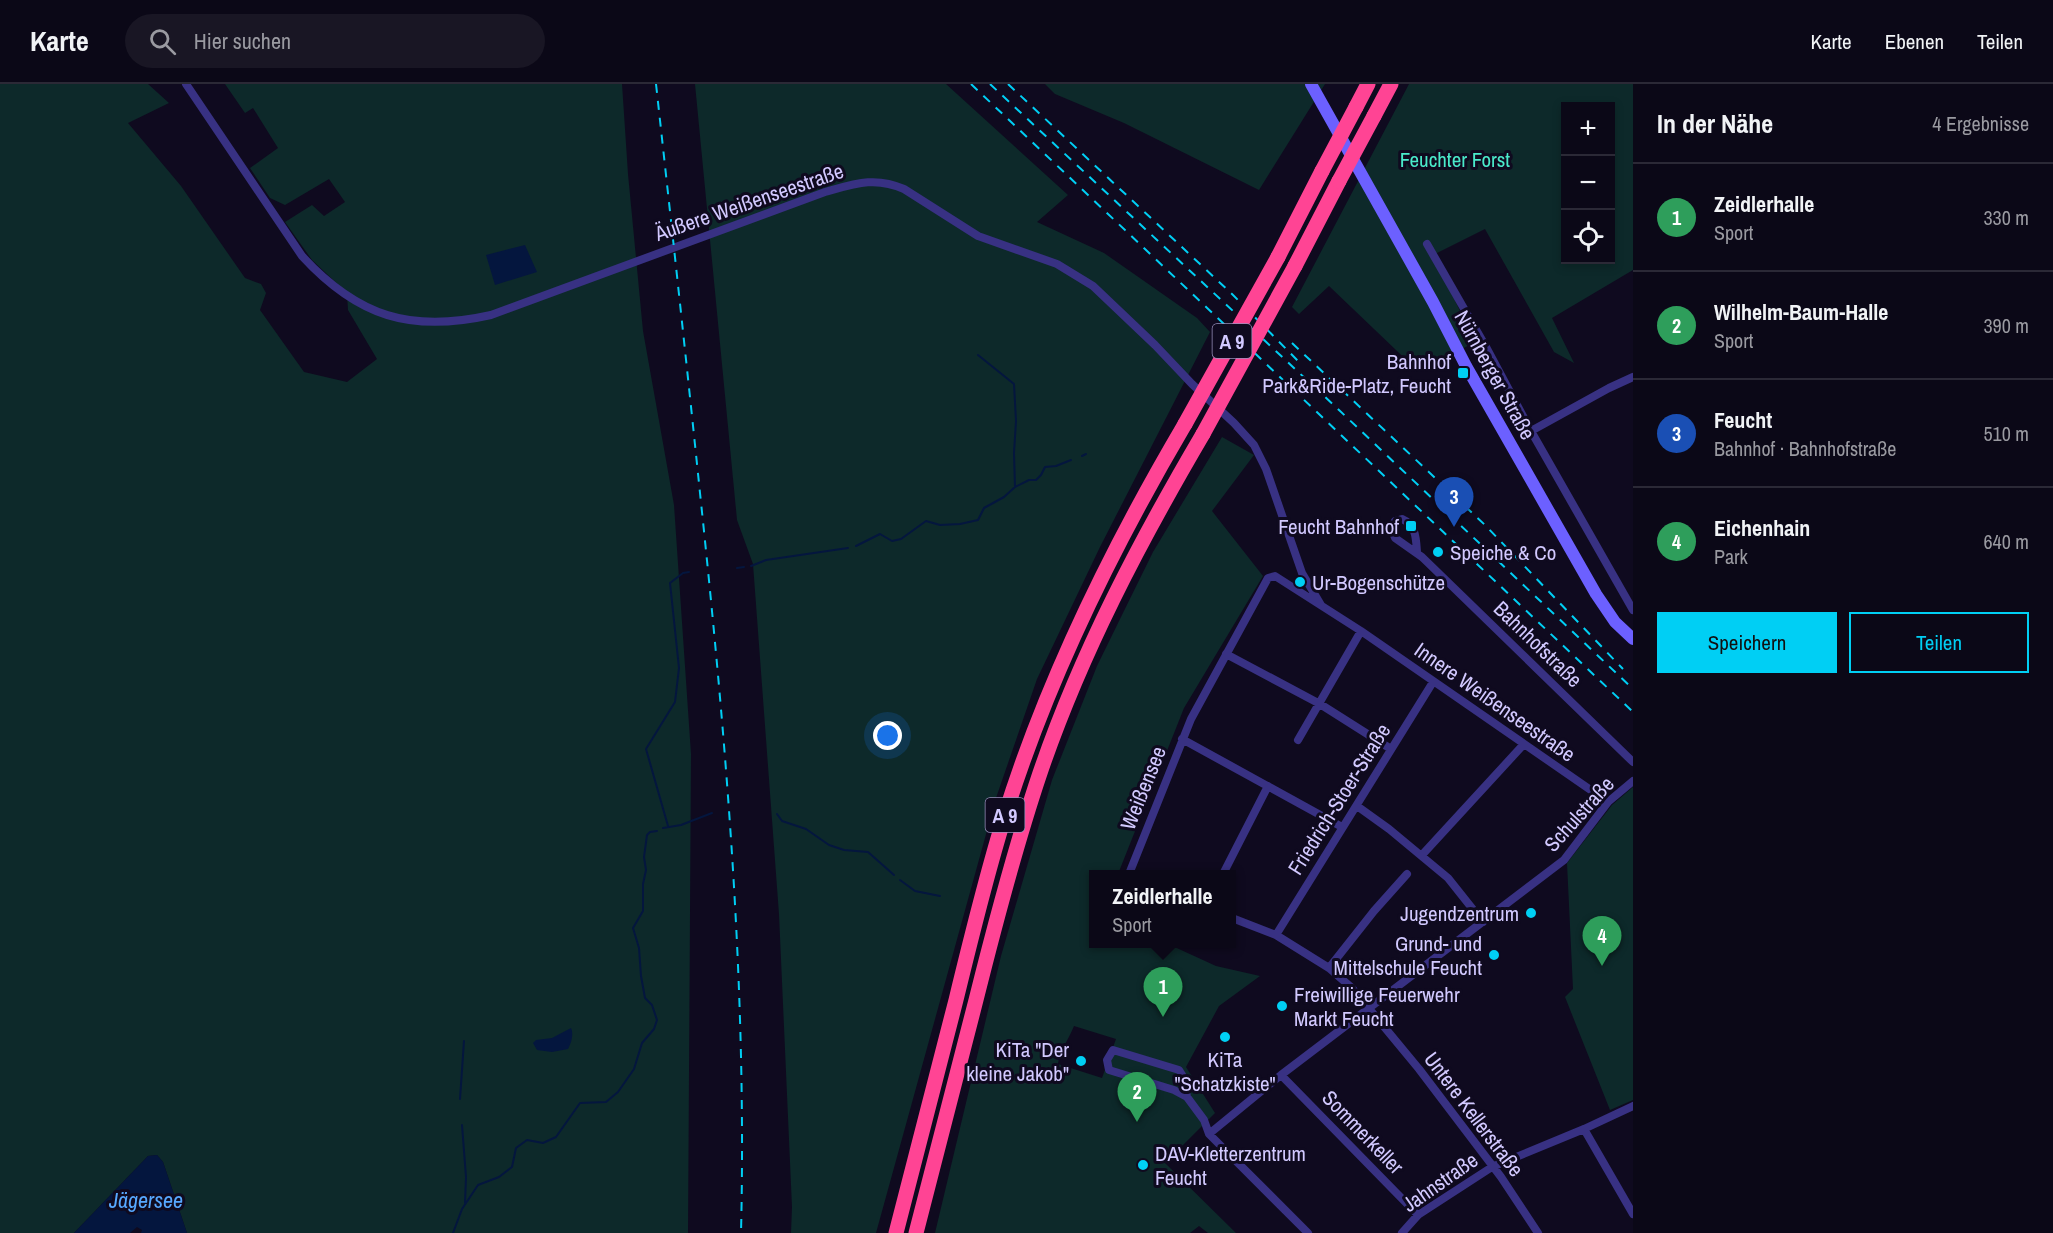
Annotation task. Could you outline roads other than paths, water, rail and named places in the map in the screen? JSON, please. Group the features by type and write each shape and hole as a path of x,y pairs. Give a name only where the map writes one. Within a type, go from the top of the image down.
{"highway":[{"name":"A 9","path":"896,1233 977,917 1014,788 1058,674 1096,587 1142,497 1278,257 1368,84"},
{"name":"A 9","path":"916,1233 996,921 1040,773 1076,680 1100,625 1162,503 1203,434 1295,266 1391,84"}],"main road":[{"name":"Nürnberger Straße","path":"1311,84 1596,594 1615,622 1633,639"}],"street":[{"name":"Äußere Weißenseestraße","path":"186,84 302,256 322,278 360,304 406,320 437,323 466,321 491,315 825,192 868,181 892,183 978,236 1057,264 1093,286 1234,423 1254,445 1266,469 1302,573 1321,605"},
{"path":"1427,244 1633,610"},
{"path":"1531,431 1610,388 1632,379"},
{"name":"Bahnhofstraße","path":"1418,552 1633,762"},
{"name":"Innere Weißenseestraße","path":"1182,739 1268,578 1275,576 1361,631 1608,802"},
{"path":"1298,740 1361,631"},
{"path":"1226,654 1320,704 1391,748"},
{"name":"Friedrich-Stoer-Straße","path":"1276,935 1433,682"},
{"name":"Weißensee","path":"1131,870 1182,739 1342,827"},
{"path":"1422,855 1524,744"},
{"name":"Schulstraße","path":"1209,1134 1281,1075 1564,860 1608,802 1633,781"},
{"path":"1225,870 1268,786"},
{"path":"1357,806 1422,855 1448,878 1483,922"},
{"path":"1329,968 1407,874"},
{"path":"1236,920 1276,935"},
{"name":"Untere Kellerstraße","path":"1276,935 1329,968 1370,1008 1492,1167 1538,1233"},
{"path":"1187,1097 1184,1078 1179,1070 1113,1050 1107,1060 1109,1070 1174,1090 1187,1097 1204,1120 1209,1134 1308,1233"},
{"name":"Sommerkeller","path":"1281,1075 1418,1215"},
{"name":"Jahnstraße","path":"1402,1233 1418,1215 1492,1167 1633,1106"},
{"path":"1584,1129 1633,1214"}],"water":[{"path":"525,245 537,272 495,285 486,255"},
{"path":"571,1028 572,1039 568,1049 552,1052 537,1050 533,1043 536,1040 552,1038"},
{"name":"Jägersee","path":"157,1155 163,1162 187,1233 141,1233 142,1230 137,1227 130,1233 74,1233 148,1156"}],"waterway":[{"path":"978,355 1014,384 1015,487"},
{"path":"1082,456 1086,454"},
{"path":"856,546 880,534 892,541 901,539 926,521 940,525 978,520 984,508 1004,497 1015,487 1029,480 1036,480 1045,467 1056,466 1071,460"},
{"path":"751,566 766,560 848,548"},
{"path":"737,568 744,567"},
{"path":"668,826 646,749 675,702 679,668 670,583 683,573 689,572"},
{"path":"663,828 681,825 712,813"},
{"path":"777,814 782,821 806,829 829,845 844,850 868,852 894,875"},
{"path":"453,1233 462,1209 478,1185 499,1177 512,1167 516,1148 527,1140 543,1143 556,1137 580,1103 606,1102 618,1092 634,1069 642,1043 654,1029 657,1020 652,1005 645,998 639,948 633,928 643,911 643,884 646,870 644,857 647,835 657,831"},
{"path":"900,880 915,891 940,896"},
{"path":"460,1099 464,1041"},
{"path":"462,1125 466,1177 465,1203"}],"railway":[{"path":"656,84 684,340 726,770 738,955 741,1047 741,1233"},
{"path":"971,84 1633,712"},
{"path":"990,84 1633,689"},
{"path":"1008,84 1233,295 1301,364"},
{"path":"1292,343 1485,525 1623,669"}],"place":[{"name":"Bahnhof Park&Ride-Platz, Feucht","path":"1463,373"},
{"name":"Feucht Bahnhof","path":"1411,526"},
{"name":"Feucht","path":"1454,527"},
{"name":"Speiche & Co","path":"1438,552"},
{"name":"Ur-Bogenschütze","path":"1300,582"},
{"name":"Jugendzentrum","path":"1531,913"},
{"name":"Grund- und Mittelschule Feucht","path":"1494,955"},
{"name":"Eichenhain","path":"1602,966"},
{"name":"Freiwillige Feuerwehr Markt Feucht","path":"1282,1006"},
{"name":"Zeidlerhalle","path":"1163,1017"},
{"name":"KiTa \"Schatzkiste\"","path":"1225,1037"},
{"name":"KiTa \"Der kleine Jakob\"","path":"1081,1061"},
{"name":"Wilhelm-Baum-Halle","path":"1137,1122"},
{"name":"DAV-Kletterzentrum Feucht","path":"1143,1165"}],"park label":[{"name":"Feuchter Forst","path":"1455,159"}]}
